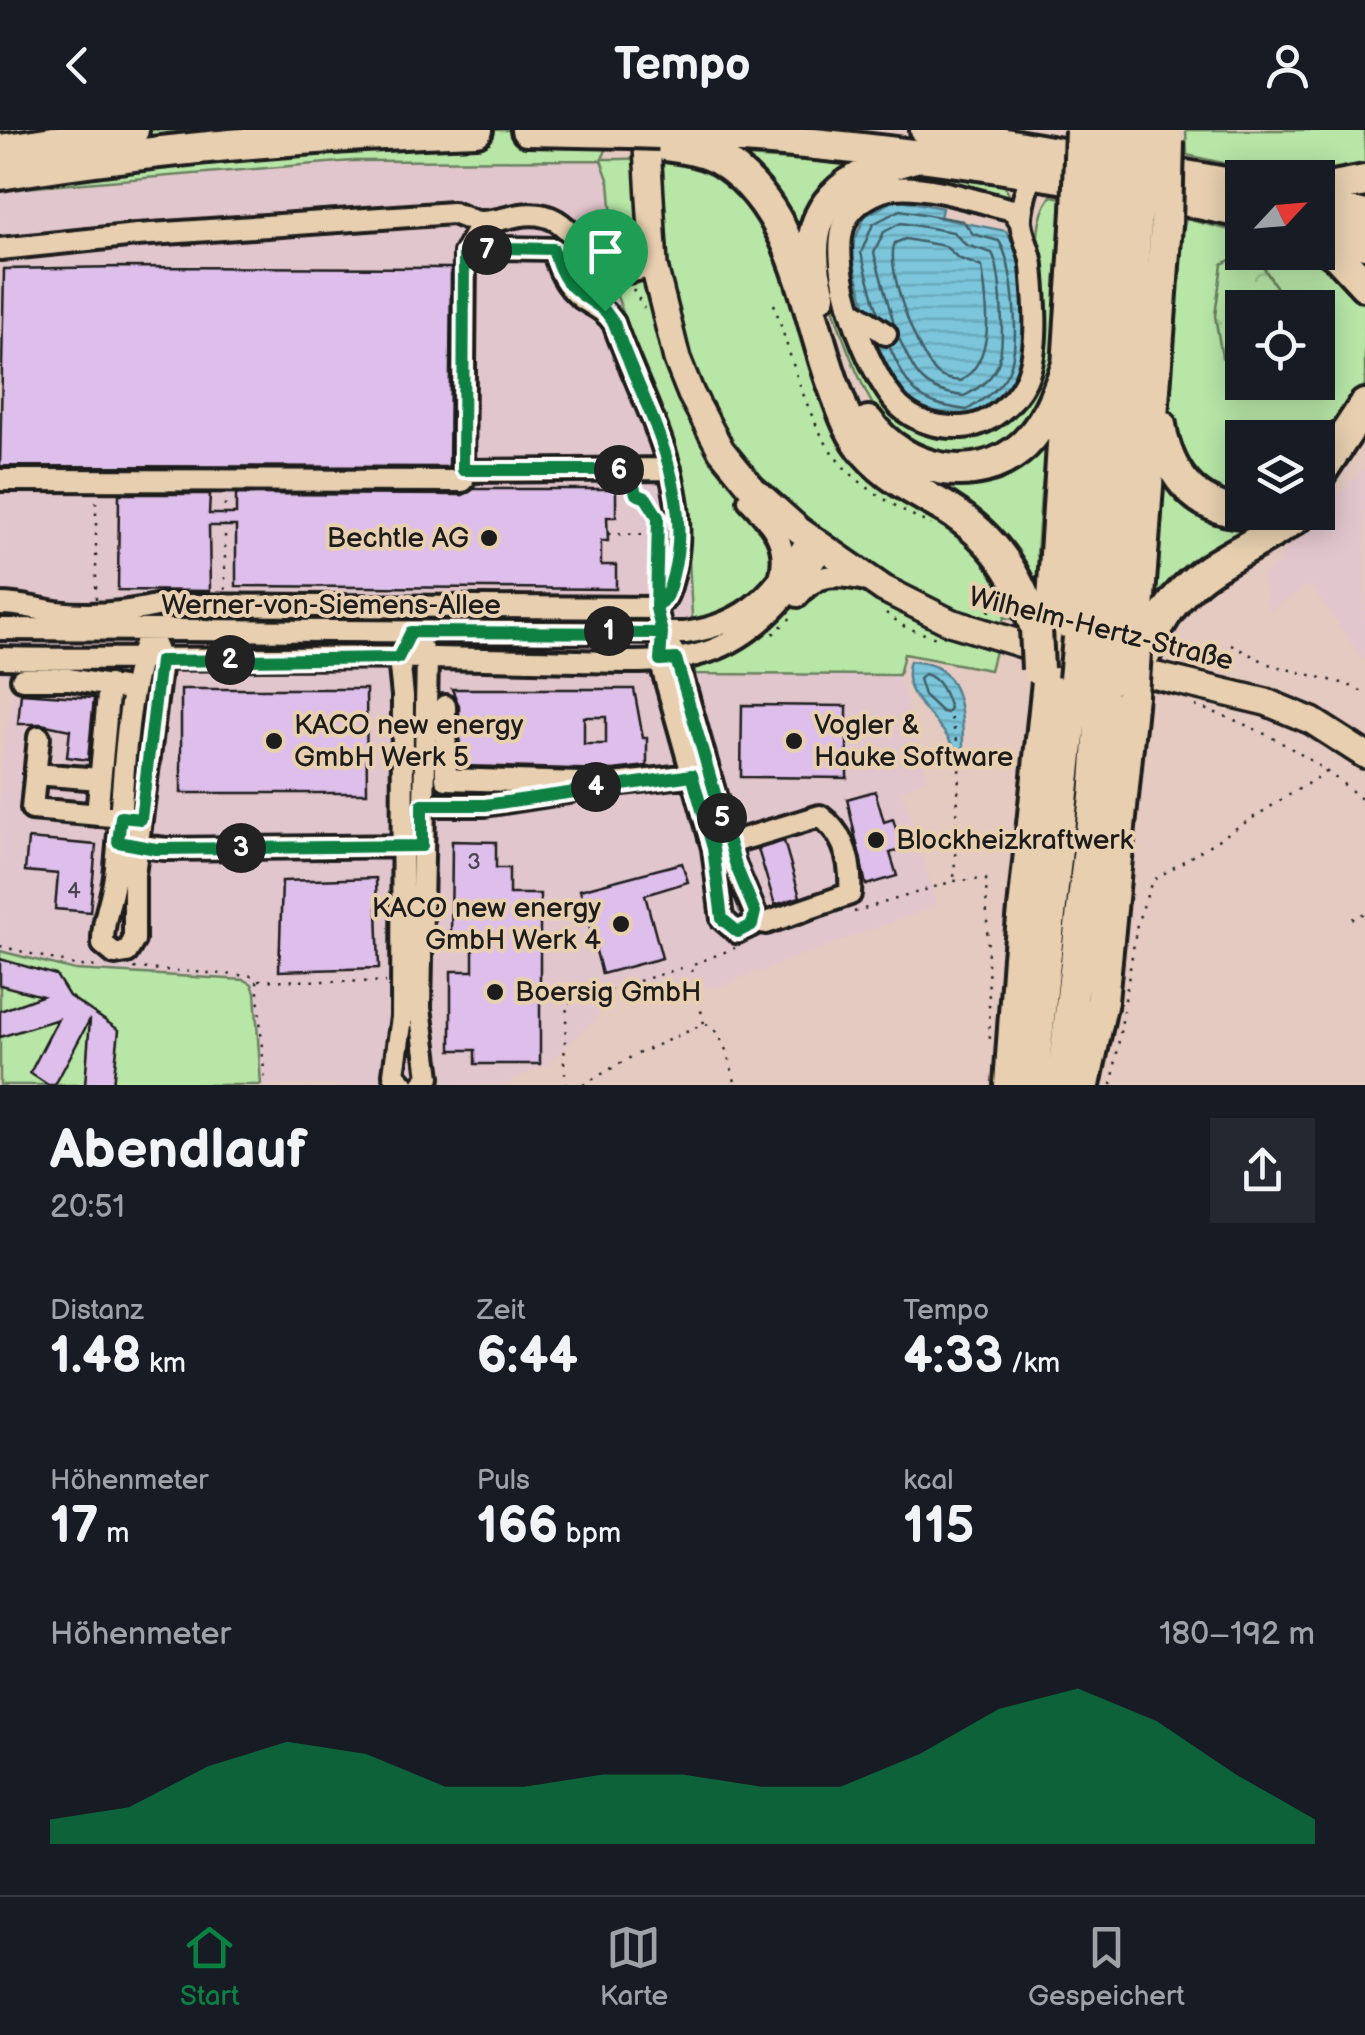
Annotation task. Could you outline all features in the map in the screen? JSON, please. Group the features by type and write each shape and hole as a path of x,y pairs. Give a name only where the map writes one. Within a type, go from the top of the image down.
{"highway":[{"path":"0,137 133,130"},
{"path":"0,174 295,138 476,130"},
{"path":"528,130 818,144 925,143 1225,182"},
{"path":"0,150 72,132"},
{"path":"1084,1085 1102,1001 1079,680 1092,642 1125,133"},
{"path":"1125,133 1122,217 1164,446 1178,477 1204,500 1225,509"},
{"path":"641,135 722,161 754,188 787,242 826,367 853,434 891,476 986,536 1009,564 1024,592 1092,642"},
{"path":"1122,217 1068,364 1042,423 1022,447 982,466 964,470 928,468 894,450 870,426 843,370 814,272 816,228 832,195 860,174 925,143 1032,170 1225,209"},
{"path":"1335,189 1365,181"},
{"path":"1335,208 1365,216"},
{"path":"1335,235 1365,243"},
{"path":"1335,254 1365,284"},
{"path":"1062,1085 1093,815 1079,680 1092,642 1068,364"},
{"path":"1032,1085 1079,680 1155,392"},
{"path":"1335,450 1365,405"},
{"path":"1335,477 1365,436"},
{"path":"1092,642 1168,609 1204,571 1273,530"},
{"path":"1010,1085 1045,704 1079,680"}],"main road":[{"name":"Wilhelm-Hertz-Straße","path":"641,135 654,266 677,359 705,422 740,475 816,543 871,581 932,614 983,634 1266,702 1312,721 1365,755"}],"street":[{"path":"1020,221 1032,170"},
{"path":"892,188 917,189 1013,210 1020,221 1032,264 1034,348 1026,379 997,416 974,426 944,428 922,422 900,406 865,353 840,263 845,222 864,199 892,188"},
{"path":"0,249 137,235 453,213 481,223 516,214 540,214 571,230 590,260 601,269 614,274 654,266"},
{"path":"0,480 463,480 464,253 481,223"},
{"path":"0,604 28,604 52,612 96,615 161,605 656,608 666,600 678,544 678,506 661,439 614,323 603,308 581,298 568,284 553,249 503,248 464,253"},
{"path":"852,311 886,334"},
{"path":"705,422 710,450 730,481 776,527 782,557 778,584"},
{"path":"463,470 670,469"},
{"path":"732,642 762,622 788,595 816,543"},
{"name":"Werner-von-Siemens-Allee","path":"0,629 662,633 707,630 732,622 778,584 816,543"},
{"path":"732,642 748,638 768,625 812,581 842,574 871,581"},
{"path":"656,608 692,775 721,846 755,912 750,925"},
{"path":"131,818 134,690 148,632"},
{"path":"148,632 160,661 128,844 412,855"},
{"path":"411,632 398,658 420,1008 429,1059 429,1077 422,1085"},
{"path":"404,1085 394,1074 402,1017 412,855 422,805 427,658 411,632"},
{"name":"Werner-von-Siemens-Allee","path":"0,658 668,660 710,652 732,642"},
{"path":"668,660 721,846 722,919 738,932 850,894 852,872 846,850 832,825 820,816 721,846"},
{"path":"22,679 108,684 134,690"},
{"path":"97,815 108,684"},
{"path":"444,706 446,779 614,784"},
{"path":"39,738 32,809 131,818"},
{"path":"36,774 100,780"},
{"path":"422,805 485,805 692,775"}],"path":[{"path":"630,470 636,494 646,498 655,510 658,565"},
{"path":"96,480 96,615"},
{"path":"225,607 226,480"},
{"path":"608,534 658,535"},
{"path":"1231,645 1271,665 1365,692"},
{"path":"951,718 960,752 954,881"},
{"path":"1112,1085 1137,924 1152,880 1327,771 1365,802"},
{"path":"844,914 954,881 986,879 990,1050"},
{"path":"1352,920 1365,913"},
{"path":"566,1085 567,1003 752,942 750,925"},
{"path":"0,946 79,966 116,967"},
{"path":"691,964 704,1024"},
{"path":"135,968 254,976 258,980 402,982"},
{"path":"258,980 265,1085"},
{"path":"583,1085 632,1056 704,1024 714,1028 720,1039 736,1085"}],"shaded area":[{"path":"601,159 609,182 612,219 610,278 685,482 695,674 899,675 928,778 902,791 937,905 714,988 617,997 549,1063 503,1085 21,1085 0,1068 0,771 15,675 0,675 0,190 352,161"},
{"path":"1365,469 1365,661 1310,584 1270,611 1263,575 1283,560 1284,546 1301,530 1335,530 1335,498"}],"green space":[{"path":"0,130 615,130 602,159 676,160 709,170 740,195 772,240 849,448 881,487 914,501 981,544 1015,607 1016,620 1004,617 990,670 904,654 899,675 695,674 685,482 610,277 612,219 609,182 601,160 352,161 0,190"},
{"path":"1186,130 1365,130 1365,171 1335,175 1335,160 1225,160 1225,164 1187,155"},
{"path":"726,156 847,163 848,171 804,244"},
{"path":"895,174 1004,185 1014,205 938,187 899,183 865,191 841,215 836,267 860,360 888,403 907,419 949,435 972,434 994,425 1016,407 1032,383 1040,356 1042,327 1038,242 1041,217 1051,196 1062,198 1059,327 1052,376 1032,420 1001,447 956,458 912,449 887,428 850,356 825,277 823,260 829,222 856,190"},
{"path":"1186,219 1225,229 1225,270 1257,270 1249,290 1225,290 1225,400 1335,400 1335,290 1278,290 1265,270 1335,270 1365,299 1365,384 1335,435 1335,420 1225,420 1225,495 1197,484 1171,433 1179,246"},
{"path":"1225,262 1225,270 1265,270 1278,290 1225,290 1225,359 1215,316"},
{"path":"1050,429 1037,555 1045,563 1042,601 918,474"},
{"path":"1161,467 1225,506 1225,530 1256,530 1151,621"},
{"path":"0,951 75,970 245,980 255,992 261,1085 0,1085"}],"water":[{"path":"897,199 942,208 940,218 1006,231 1018,253 1024,307 1021,370 1001,400 970,420 925,414 897,388 874,336 850,251 865,216"},
{"path":"910,661 934,666 951,681 961,715 960,752 954,750 915,697 908,674"}],"building":[{"path":"451,268 449,467 0,466 4,269"},
{"name":"Bechtle AG","path":"474,489 616,489 616,517 607,517 608,541 601,541 601,565 616,565 616,589 236,586 236,526 209,526 210,591 118,590 119,494 210,494 209,514 236,514 236,494 463,495"},
{"name":"KACO new energy GmbH Werk 5","path":"181,689 366,689 367,793 181,793"},
{"path":"452,689 634,689 643,738 647,738 647,766 613,770 460,766 459,706","holes":["584,717 606,717 606,744 584,744"]},
{"path":"21,693 94,698 88,760 67,757 70,730 18,724"},
{"name":"Vogler & Hauke Software","path":"742,705 847,706 847,778 741,777"},
{"name":"Blockheizkraftwerk","path":"875,791 884,822 893,819 902,849 890,853 897,876 866,885 847,799"},
{"path":"28,839 96,845 90,912 55,909 58,874 25,871"},
{"name":"Boersig GmbH","path":"452,841 496,842 496,868 509,868 509,894 540,894 540,1064 475,1064 475,1050 451,1050 451,971 473,971 473,941 451,941"},
{"path":"784,841 800,897 775,905 758,849"},
{"name":"KACO new energy GmbH Werk 4","path":"682,863 688,882 645,895 662,958 602,974 580,890"},
{"path":"376,878 379,968 279,971 282,881"},
{"path":"0,959 56,975 69,996 119,1030 113,1085 85,1085 90,1019 55,1085 48,1085 30,1073 58,1019 0,1037 0,1011 42,996 0,985"}],"place":[{"name":"Bechtle AG","path":"489,538"},
{"name":"KACO new energy GmbH Werk 5","path":"274,741"},
{"name":"Vogler & Hauke Software","path":"794,741"},
{"name":"Blockheizkraftwerk","path":"876,840"},
{"name":"KACO new energy GmbH Werk 4","path":"621,924"},
{"name":"Boersig GmbH","path":"495,992"}],"route":[{"path":"605,311 581,298 568,284 553,249 503,248 464,253 463,470 630,470 636,494 646,498 658,517 656,608 662,633 660,660 676,659 736,866 755,912 752,925 738,932 722,919 713,848 692,775 485,805 422,805 422,846 156,849 118,842 121,817 141,819 160,661 398,658 411,632 662,633 656,608 666,600 675,568 678,506 661,439 614,323 605,311"}]}
